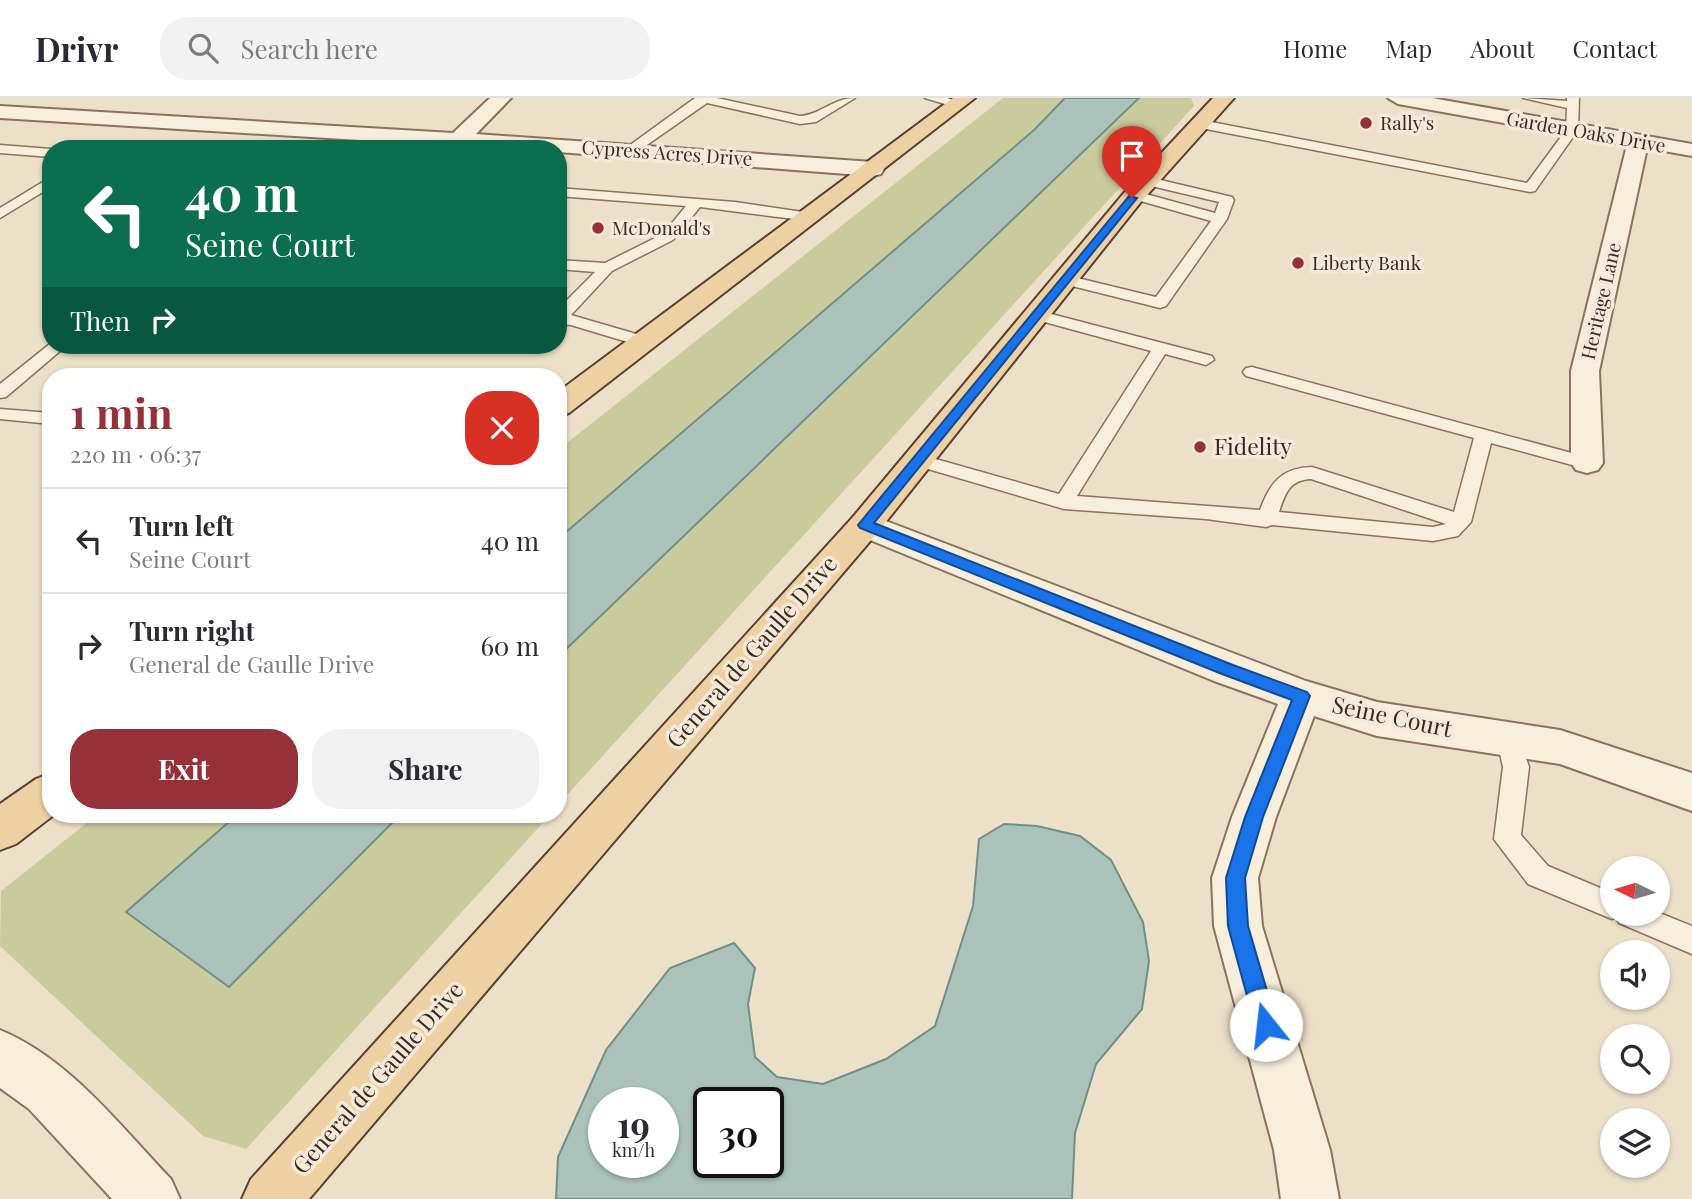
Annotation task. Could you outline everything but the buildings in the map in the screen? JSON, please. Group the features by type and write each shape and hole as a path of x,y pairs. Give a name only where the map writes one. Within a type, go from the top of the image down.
{"main road":[{"path":"567,400 961,101"},
{"name":"General de Gaulle Drive","path":"271,1199 865,525 1141,188 1210,109"},
{"path":"0,831 42,799"}],"street":[{"path":"459,139 501,98"},
{"name":"Garden Oaks Drive","path":"1398,98 1692,150"},
{"name":"Cypress Acres Drive","path":"0,112 465,140"},
{"name":"Heritage Lane","path":"1587,463 1585,372 1638,142"},
{"name":"Cypress Acres Drive","path":"567,148 873,169"},
{"name":"Seine Court","path":"865,525 1228,670 1301,696 1377,719 1560,747 1692,792"},
{"path":"1301,696 1254,817 1236,878 1238,926 1302,1150 1310,1199"},
{"path":"0,1056 48,1090 151,1199"}],"lane":[{"path":"630,150 704,98 800,120 812,119 849,98"},
{"path":"931,98 961,101"},
{"path":"1210,109 1530,188 1572,130 1573,102 1529,98"},
{"path":"816,101 835,106"},
{"path":"4,152 42,153"},
{"path":"0,214 42,187"},
{"path":"1065,280 1160,303 1220,219 1141,188"},
{"path":"567,193 696,203 810,217"},
{"path":"567,310 607,268 668,237 696,203"},
{"path":"567,265 607,268"},
{"path":"1036,315 1206,360"},
{"path":"567,320 644,342"},
{"path":"1064,502 1161,348"},
{"path":"0,393 48,354"},
{"path":"1252,372 1587,463"},
{"path":"0,414 42,418"},
{"path":"918,460 1064,502 1206,512 1266,520 1433,534 1451,531 1461,522 1484,435"},
{"path":"1266,520 1282,481 1298,472 1312,473 1461,522"},
{"path":"1509,740 1516,767 1507,839 1538,875 1600,901"},
{"path":"1658,926 1692,940"}],"green space":[{"path":"1003,98 1065,98 1034,130 567,531 567,443"},
{"path":"1139,98 1191,98 1194,106 567,795 567,648"},
{"path":"87,823 228,823 126,912 229,987 392,823 543,823 246,1149 203,1136 0,946 1,891"}],"shaded area":[{"path":"1065,98 1139,98 567,648 567,531 1034,130"},
{"path":"228,823 392,823 229,987 126,912"},
{"path":"1004,824 1037,826 1080,836 1111,860 1143,922 1149,961 1142,1009 1096,1064 1075,1133 1072,1199 556,1199 558,1157 588,1090 588,1178 679,1178 679,1087 589,1087 606,1050 670,968 734,943 755,968 748,1004 755,1057 777,1077 823,1084 886,1059 935,1026 973,906 979,839"}],"place":[{"name":"Rally's","path":"1366,123"},
{"name":"McDonald's","path":"598,228"},
{"name":"Liberty Bank","path":"1298,263"},
{"name":"Fidelity","path":"1200,447"}],"route":[{"path":"1132,198 865,525 1228,670 1301,696 1254,817 1236,878 1238,926 1266,1025"}]}
